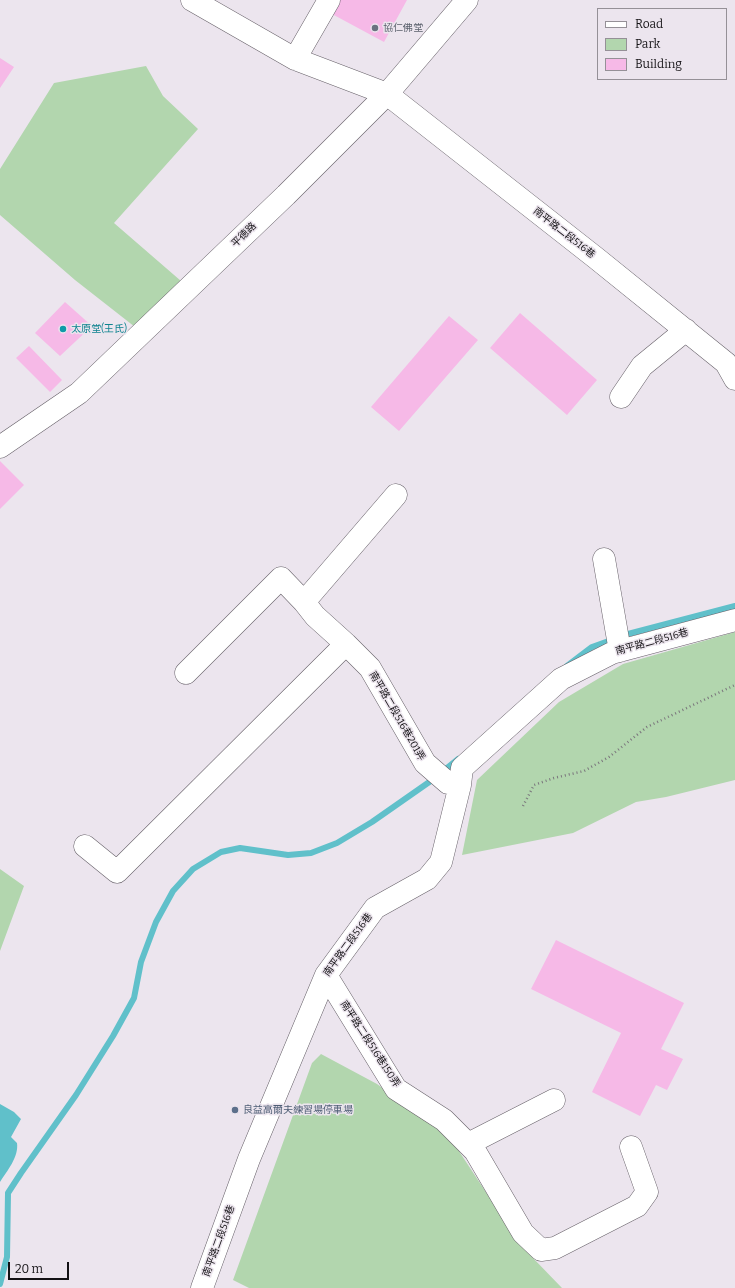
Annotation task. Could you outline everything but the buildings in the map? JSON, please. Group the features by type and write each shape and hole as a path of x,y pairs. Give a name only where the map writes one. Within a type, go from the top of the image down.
{"street":[{"name":"南平路二段516巷","path":"192,0 295,59 387,94 686,330 726,363 735,379"},
{"path":"295,59 329,0"},
{"name":"平德路","path":"0,447 79,393 286,195 387,94 467,0"},
{"path":"621,397 642,366 686,330"},
{"path":"304,602 396,495"},
{"path":"604,559 620,650"},
{"name":"南平路二段516巷201弄","path":"186,673 281,578 315,616 370,668 425,764 454,784"},
{"name":"南平路二段516巷","path":"202,1288 249,1159 326,975 375,908 427,879 441,862 454,784 462,768 561,679 620,650 735,620"},
{"path":"85,846 117,872 346,644"},
{"name":"南平路二段516巷150弄","path":"326,975 396,1088 444,1120 476,1151 523,1233 540,1250 554,1248 636,1206 647,1192 631,1147"},
{"path":"468,1144 554,1100"}],"path":[{"path":"523,806 534,785 554,778 584,771 609,757 647,727 735,685"}],"green space":[{"path":"146,66 163,96 198,129 114,223 181,281 135,327 75,280 0,215 0,169 54,83"},
{"path":"735,632 735,780 666,797 636,802 573,833 462,855 477,780 559,702 623,664"},
{"path":"0,869 24,886 0,951"},
{"path":"321,1054 377,1084 449,1136 501,1215 533,1258 562,1288 249,1288 233,1280 312,1063"}],"water":[{"path":"0,1104 14,1112 21,1119 11,1137 17,1143 14,1159 0,1182"}],"waterway":[{"path":"567,666 592,647 628,634 735,606"},
{"path":"442,772 458,759"},
{"path":"0,1284 7,1257 8,1193 76,1095 113,1036 134,998 141,962 156,922 173,891 193,869 221,852 240,848 288,855 311,853 337,843 372,822 435,778"}],"place":[{"name":"協仁佛堂","path":"375,28"},
{"name":"太原堂(王氏)","path":"63,329"},
{"name":"良益高爾夫練習場停車場","path":"235,1110"}]}
